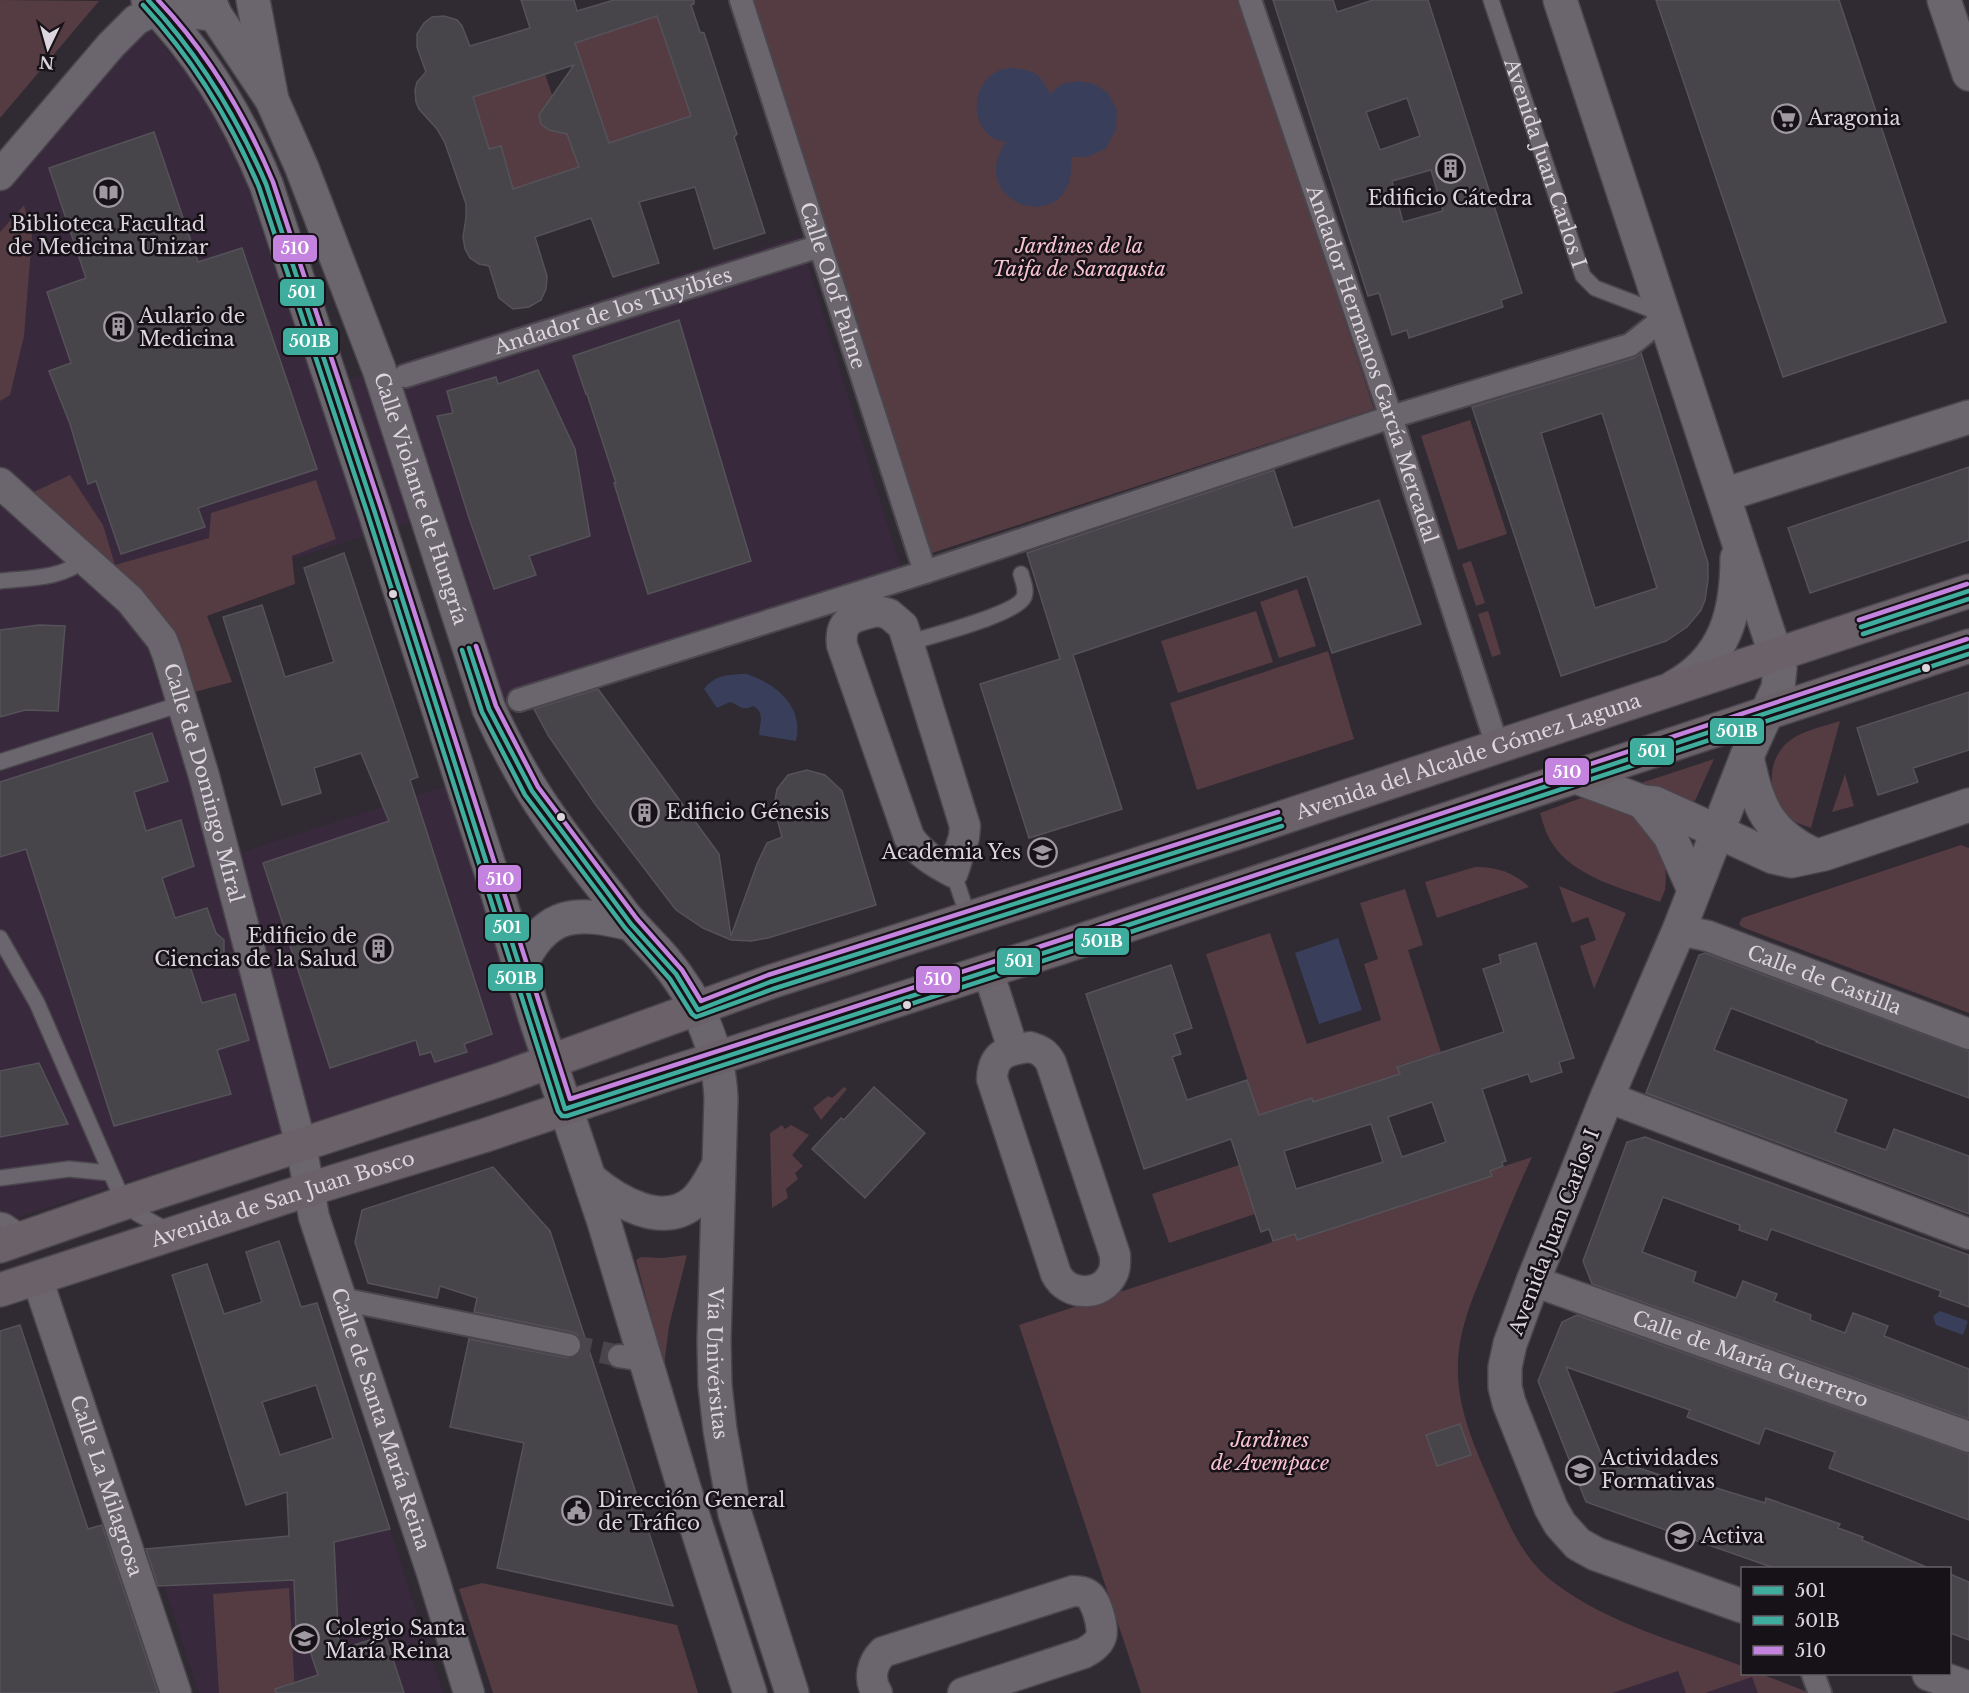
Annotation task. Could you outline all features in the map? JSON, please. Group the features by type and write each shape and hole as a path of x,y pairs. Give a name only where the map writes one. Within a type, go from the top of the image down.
{"main road":[{"name":"Calle Violante de Hungría","path":"253,0 272,100"},
{"path":"1560,0 1778,661 1822,695"},
{"path":"1944,0 1969,74"},
{"path":"152,5 201,63 222,94 255,157 266,184 375,513 557,1084 590,1179 632,1358 750,1693"},
{"name":"Calle Violante de Hungría","path":"213,8 272,100 302,168 379,369 489,710 501,735 532,791 631,924 676,974 702,1017"},
{"path":"1724,495 1969,417"},
{"name":"Avenida del Alcalde Gómez Laguna","path":"1669,690 1688,679 1703,665 1726,632 1735,602 1736,532"},
{"name":"Avenida del Alcalde Gómez Laguna","path":"557,1084 702,1017 770,982 1245,831 1669,690 1778,661 1969,591"},
{"path":"14,1241 483,1086 557,1084 671,1073 716,1060 1969,646"},
{"name":"Avenida Juan Carlos I","path":"1741,1605 1596,1554 1578,1544 1560,1524 1551,1508 1509,1403 1505,1387 1505,1367 1510,1344 1533,1281 1607,1097 1679,930 1747,756 1778,688 1778,661"},
{"path":"1747,756 1756,795 1772,825 1789,842 1815,855"},
{"path":"1576,777 1643,802 1655,803 1781,860 1800,860 1969,805"},
{"path":"1643,802 1670,836 1694,890"},
{"path":"520,966 532,942 540,933 558,921 573,916 594,916 631,924"},
{"name":"Vía Univérsitas","path":"702,1017 716,1060 721,1100 714,1341 720,1430 735,1514 792,1693"},
{"name":"Avenida de San Juan Bosco","path":"0,1290 310,1189 557,1084"},
{"path":"590,1179 611,1196 640,1209 658,1213 671,1212 693,1203 708,1186 718,1166"},
{"path":"1932,1675 1969,1688"}],"street":[{"name":"Calle Olof Palme","path":"741,0 925,572"},
{"name":"Andador Hermanos García Mercadal","path":"1250,0 1391,417 1492,730"},
{"path":"0,175 125,31 152,5 213,8"},
{"name":"Andador de los Tuyibíes","path":"405,376 820,246"},
{"path":"519,700 925,572 1391,417 1630,345 1663,316"},
{"name":"Calle de Domingo Miral","path":"0,483 130,600 162,640 204,777 301,1145"},
{"path":"878,611 889,614 903,626 965,826 964,837 953,872 924,855 909,837 842,645 841,634 846,623 852,618 878,611"},
{"name":"Calle de Castilla","path":"1679,930 1708,936 1969,1034"},
{"path":"988,971 1013,1049"},
{"path":"1030,1047 1040,1050 1051,1062 1115,1255 1112,1276 1104,1284 1094,1289 1079,1292 1068,1288 1061,1283 1056,1274 992,1079 992,1069 996,1060 1013,1049 1030,1047"},
{"path":"1607,1097 1969,1234"},
{"name":"Calle de Santa María Reina","path":"301,1145 314,1217 432,1573 469,1693"},
{"name":"Calle La Milagrosa","path":"37,1278 176,1693"},
{"name":"Calle de María Guerrero","path":"1533,1281 1969,1437"},
{"path":"341,1299 569,1345"},
{"path":"870,1692 874,1662 883,1652 1073,1591 1088,1594 1094,1600 1102,1630 1100,1640 1093,1648 963,1693"},
{"path":"1814,1675 1820,1693"}],"lane":[{"name":"Avenida Juan Carlos I","path":"1491,0 1583,276 1595,288 1663,316"},
{"path":"0,581 61,573 77,567 84,559"},
{"path":"908,643 976,622 1017,605 1023,599 1026,591 1021,574"},
{"path":"0,762 181,704"},
{"path":"953,872 969,919"},
{"path":"0,938 38,1003 124,1203 138,1214 174,1233"},
{"path":"0,1178 69,1169 110,1173"},
{"path":"0,1220 5,1221 14,1241"}],"shaded area":[{"path":"146,25 224,118 316,390 799,236 906,585 501,713 432,515 170,597 147,648 167,709 234,855 445,786 529,1052 0,1223 0,189"},
{"name":"Colegio Santa María Reina","path":"374,1481 443,1693 199,1693 152,1549 289,1536"},
{"path":"1719,1657 1741,1666 1741,1675 1764,1675 1810,1693 1612,1693"}],"green space":[{"path":"0,0 99,1 0,118"},
{"name":"Jardines de la Taifa de Saraqusta","path":"749,0 1239,0 1374,409 932,553"},
{"path":"657,16 691,116 609,143 575,43"},
{"path":"545,74 553,98 539,115 541,124 549,130 567,134 579,167 513,204 501,146 489,149 470,84"},
{"path":"24,205 32,236 24,336 10,395 0,401 0,232"},
{"path":"1470,420 1507,534 1458,550 1421,436"},
{"path":"70,475 103,525 115,565 209,538 211,513 316,480 336,539 292,556 295,584 207,616 232,682 191,693 25,496"},
{"path":"1471,561 1485,603 1476,606 1462,564"},
{"path":"1297,589 1316,646 1279,658 1260,602"},
{"path":"1256,611 1273,662 1178,693 1161,641"},
{"path":"1488,611 1501,654 1492,657 1478,614"},
{"path":"1328,651 1354,739 1197,790 1170,703"},
{"path":"1840,721 1811,828 1792,820 1780,807 1772,786 1773,765 1783,746 1792,739"},
{"path":"1714,759 1693,805 1641,783"},
{"path":"1845,774 1854,806 1832,812"},
{"path":"1581,798 1598,800 1636,815 1663,852 1666,876 1665,890 1660,902 1600,880 1573,865 1561,855 1546,832 1540,813"},
{"path":"1961,845 1969,848 1969,1013 1739,924 1742,918"},
{"path":"1475,867 1504,871 1529,887 1437,918 1425,882"},
{"path":"1559,886 1626,913 1594,989 1580,946 1596,940 1588,917 1572,923"},
{"path":"1405,889 1423,945 1408,950 1441,1052 1397,1066 1400,1074 1342,1092 1314,1106 1312,1098 1259,1115 1206,954 1270,933 1307,1044 1381,1020 1364,964 1378,959 1360,903"},
{"path":"844,1087 847,1089 821,1120 813,1108 828,1096 832,1098"},
{"path":"782,1125 785,1129 791,1125 809,1135 792,1155 803,1166 795,1173 798,1179 786,1189 788,1198 772,1208 770,1133"},
{"name":"Jardines de Avempace","path":"1532,1157 1473,1298 1463,1328 1458,1359 1459,1390 1470,1434 1512,1530 1535,1565 1556,1584 1577,1598 1646,1631 1741,1666 1741,1675 1764,1675 1810,1693 1758,1693 1752,1677 1705,1693 1686,1693 1678,1671 1612,1693 1141,1693 1019,1325"},
{"path":"1239,1165 1255,1214 1169,1243 1152,1194"},
{"path":"687,1255 669,1326 664,1366 636,1260 641,1257 662,1258"},
{"path":"482,1583 677,1625 698,1693 493,1693 459,1589"},
{"path":"289,1588 295,1693 219,1693 213,1594"}],"water":[{"path":"1011,68 1035,74 1043,81 1050,94 1062,84 1078,81 1094,84 1108,93 1117,110 1116,130 1105,149 1087,157 1071,157 1070,177 1066,189 1056,201 1043,206 1028,206 1014,201 1003,191 997,178 997,161 1006,142 994,139 985,131 977,113 979,94 989,77 1002,69"},
{"path":"747,674 768,684 786,698 796,717 796,741 759,735 761,718 757,708 753,706 744,708 730,702 717,708 704,689 718,678"},
{"path":"1338,938 1362,1010 1319,1024 1295,953"},
{"path":"1940,1311 1968,1321 1963,1335 1936,1325 1933,1316"}],"building":[{"path":"521,0 574,0 577,11 614,0 694,0 694,4 691,5 700,32 704,33 737,134 734,137 765,233 714,249 695,187 639,202 659,263 613,277 591,218 535,237 547,276 546,289 541,300 529,307 513,309 499,298 489,266 479,264 470,258 465,249 463,237 466,204 445,143 416,102 417,82 426,72 417,47 417,34 424,23 432,17 444,16 457,20 470,46 530,28","holes":["657,16 691,116 609,143 575,43","574,65 539,115 541,124 549,130 567,134 579,167 513,189 501,146 489,149 473,97"]},
{"name":"Edificio Cátedra","path":"1273,0 1333,0 1337,12 1373,0 1428,0 1522,293 1501,300 1503,307 1409,338 1407,330 1392,335 1379,293 1368,296","holes":["1407,98 1420,136 1380,150 1366,112","1431,170 1443,211 1403,222 1392,181"]},
{"name":"Aragonia","path":"1656,0 1839,0 1946,322 1783,377"},
{"name":"Aulario de Medicina","path":"154,132 198,262 242,248 317,469 198,508 205,527 121,554 96,481 88,484 70,424 49,371 71,363 47,292 86,278 49,168"},
{"path":"679,320 751,561 648,594 614,483 616,483 573,356"},
{"path":"1641,353 1708,563 1705,600 1701,610 1687,627 1666,641 1561,676 1472,407 1634,358","holes":["1602,413 1657,588 1595,608 1541,433"]},
{"path":"538,370 575,449 590,536 529,556 536,575 494,589 437,416 453,413 447,391 496,377 498,384"},
{"path":"1969,467 1969,540 1810,593 1788,528"},
{"path":"1274,470 1293,528 1379,500 1421,624 1332,653 1307,576 1073,655 1122,809 1029,838 980,684 1060,659 1027,553"},
{"name":"Edificio de Ciencias de la Salud","path":"344,553 418,777 410,780 492,1034 464,1044 467,1052 435,1062 431,1052 420,1055 416,1040 330,1068 263,863 389,821 361,753 314,768 321,793 282,805 223,617 262,605 285,677 334,662 304,568"},
{"path":"39,625 65,626 58,711 25,710 0,717 0,630"},
{"name":"Edificio Génesis","path":"598,689 719,854 731,936 767,843 782,837 774,807 777,789 788,775 807,770 825,775 842,791 876,905 768,938 751,941 731,940 703,928 676,910 595,804 548,735 534,709"},
{"path":"1969,692 1969,750 1913,768 1918,782 1878,795 1857,728"},
{"path":"152,733 168,781 134,792 146,831 181,820 194,866 162,878 175,918 207,908 216,933 224,940 224,953 189,963 202,1003 235,994 249,1040 217,1050 231,1094 114,1126 26,849 0,857 0,782"},
{"path":"1536,943 1574,1058 1559,1062 1562,1072 1531,1082 1528,1074 1482,1089 1506,1161 1502,1162 1503,1166 1490,1171 1492,1176 1297,1240 1295,1234 1273,1241 1269,1229 1261,1232 1231,1139 1144,1169 1086,994 1171,965 1192,1028 1174,1034 1181,1054 1172,1057 1187,1100 1247,1080 1259,1115 1312,1098 1313,1102 1400,1074 1397,1067 1504,1032 1483,969 1501,963 1499,955","holes":["1432,1102 1446,1142 1402,1157 1388,1117","1371,1124 1383,1162 1296,1189 1284,1151"]},
{"path":"1705,953 1969,1051 1969,1098 1731,1008 1714,1050 1847,1100 1835,1132 1886,1150 1894,1129 1969,1156 1969,1214 1646,1093 1699,955"},
{"path":"39,1063 68,1124 0,1137 0,1071"},
{"path":"874,1087 925,1133 865,1198 812,1149 841,1118 844,1120"},
{"path":"1645,1137 1969,1255 1969,1307 1939,1296 1941,1291 1771,1229 1767,1240 1739,1230 1740,1225 1663,1197 1642,1252 1696,1272 1693,1282 1736,1298 1743,1281 1777,1294 1774,1301 1811,1315 1810,1320 1845,1333 1853,1313 1888,1326 1884,1336 1969,1369 1969,1419 1592,1284 1583,1261 1627,1142"},
{"path":"493,1167 550,1231 673,1606 497,1568 524,1443 450,1427 469,1339 567,1358 579,1354 582,1348 582,1341 578,1335 474,1312 477,1298 440,1286 437,1298 368,1283 355,1242 362,1210"},
{"path":"279,1241 301,1307 317,1303 390,1529 334,1542 339,1650 385,1635 404,1693 276,1693 275,1689 318,1675 303,1630 296,1630 294,1580 158,1586 146,1549 289,1536 287,1492 246,1505 172,1275 207,1264 224,1314 262,1302 246,1252","holes":["316,1385 333,1438 280,1455 262,1402"]},
{"path":"1577,1315 1969,1454 1969,1520 1829,1468 1835,1452 1765,1428 1759,1444 1687,1417 1690,1410 1566,1367 1603,1459 1629,1468 1630,1465 1696,1487 1697,1482 1765,1503 1766,1498 1840,1524 1838,1528 1863,1537 1862,1540 1926,1567 1771,1567 1586,1502 1538,1381 1562,1322"},
{"path":"20,1325 88,1529 102,1525 158,1693 0,1693 0,1331"},
{"path":"1460,1424 1471,1455 1437,1466 1426,1435"},
{"path":"1951,1574 1969,1582 1969,1640 1951,1633"}],"tunnel":[{"path":"569,1345 619,1356"}],"transit line":[{"name":"501","path":"148,0 184,42 215,87 242,134 266,184 375,513 565,1109 1059,948 1969,646"},
{"name":"510","path":"158,0 193,41 224,86 273,182 382,511 570,1099 1057,941 1967,639"},
{"name":"501B","path":"143,5 178,47 209,91 236,137 259,187 368,515 558,1111 562,1116 1061,955 1969,654"},
{"name":"510","path":"1859,620 1967,584"},
{"name":"501","path":"1861,627 1969,591"},
{"name":"501B","path":"1863,634 1969,599"},
{"name":"510","path":"476,646 496,706 538,787 637,919 682,970 701,1001 768,975 1278,812"},
{"name":"501","path":"469,648 489,709 532,791 631,924 676,974 698,1010 770,982 1280,819"},
{"name":"501B","path":"462,650 482,712 525,795 625,928 670,979 696,1017 773,989 1282,826"}],"place":[{"name":"Aragonia","path":"1787,118"},
{"name":"Edificio Cátedra","path":"1450,168"},
{"name":"Biblioteca Facultad de Medicina Unizar","path":"108,193"},
{"name":"Aulario de Medicina","path":"118,327"},
{"name":"Edificio Génesis","path":"645,812"},
{"name":"Academia Yes","path":"1042,852"},
{"name":"Edificio de Ciencias de la Salud","path":"378,948"},
{"name":"Actividades Formativas","path":"1580,1470"},
{"name":"Dirección General de Tráfico","path":"577,1511"},
{"name":"Activa","path":"1680,1536"},
{"name":"Colegio Santa María Reina","path":"304,1639"}]}
